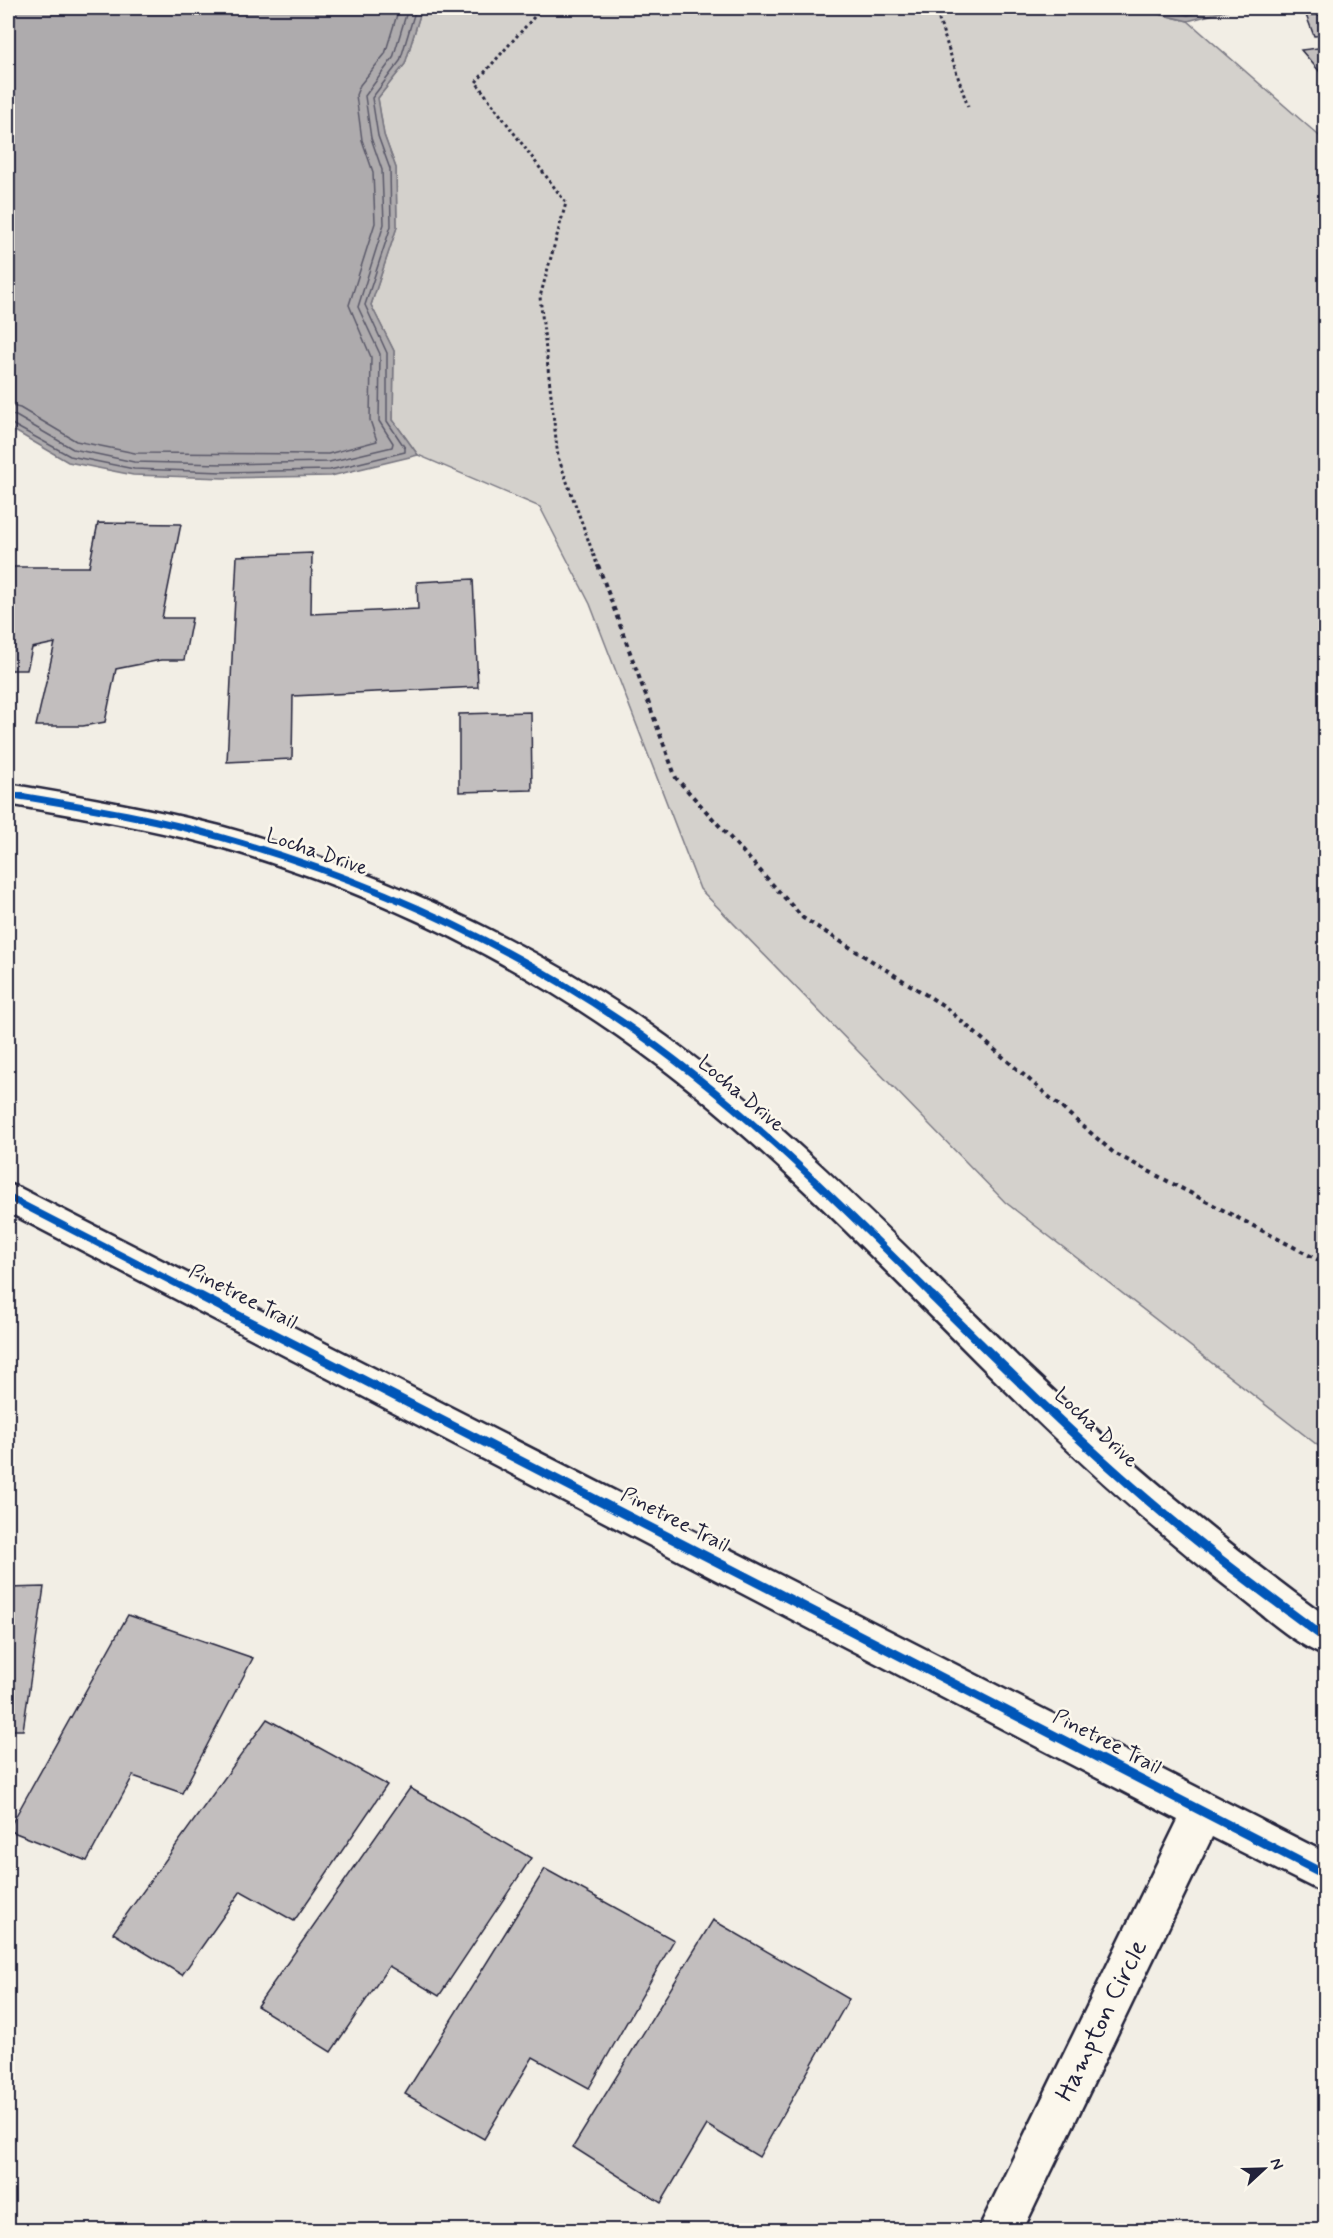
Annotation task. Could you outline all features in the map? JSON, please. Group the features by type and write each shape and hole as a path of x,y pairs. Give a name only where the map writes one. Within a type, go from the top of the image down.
{"street":[{"name":"Locha Drive","path":"8,794 135,817 221,838 347,879 468,932 585,998 670,1058 776,1147 1117,1474 1215,1558 1326,1639"},
{"name":"Pinetree Trail","path":"8,1197 1326,1875"},
{"name":"Hampton Circle","path":"1000,2230 1203,1812"}],"path":[{"path":"542,8 476,82 566,203 540,297 558,457 676,778 803,918 944,1006 1114,1153 1326,1264"},
{"path":"935,8 968,107"}],"shaded area":[{"path":"422,8 1134,8 1188,21 1325,141 1325,1451 1005,1202 700,889 590,604 540,507 418,455 393,420 394,351 371,305 397,227 396,168 384,135 378,98 405,64"}],"water":[{"path":"8,8 422,8 405,64 378,98 384,135 396,168 397,227 371,305 394,351 393,420 418,455 331,476 223,478 133,475 68,462 8,427"},
{"path":"1134,8 1236,8 1188,21"}],"building":[{"path":"1306,15 1326,15 1326,35 1314,36"},
{"path":"1326,47 1326,79 1301,50"},
{"path":"98,523 181,524 162,618 192,618 184,660 161,660 116,669 105,722 83,726 36,726 55,643 32,648 27,670 8,670 8,567 89,567"},
{"path":"312,553 311,614 418,609 417,582 473,579 478,687 293,696 292,759 227,762 237,556"},
{"path":"531,712 532,790 459,792 459,714"},
{"path":"44,1587 23,1730 8,1730 8,1588"},
{"path":"128,1615 253,1658 182,1793 133,1776 87,1861 8,1830"},
{"path":"267,1719 387,1785 294,1921 241,1891 182,1975 113,1933"},
{"path":"410,1788 531,1858 439,1996 389,1966 331,2052 257,2006"},
{"path":"545,1869 674,1940 589,2088 533,2057 484,2139 405,2094"},
{"path":"713,1920 849,1999 759,2157 707,2125 661,2203 573,2147"}],"cycle path":[{"path":"8,794 167,824 279,855 338,876 456,927 514,956 569,988 672,1058 731,1106 844,1209 1118,1474 1194,1539 1326,1639"},
{"path":"8,1197 1326,1875"}]}
